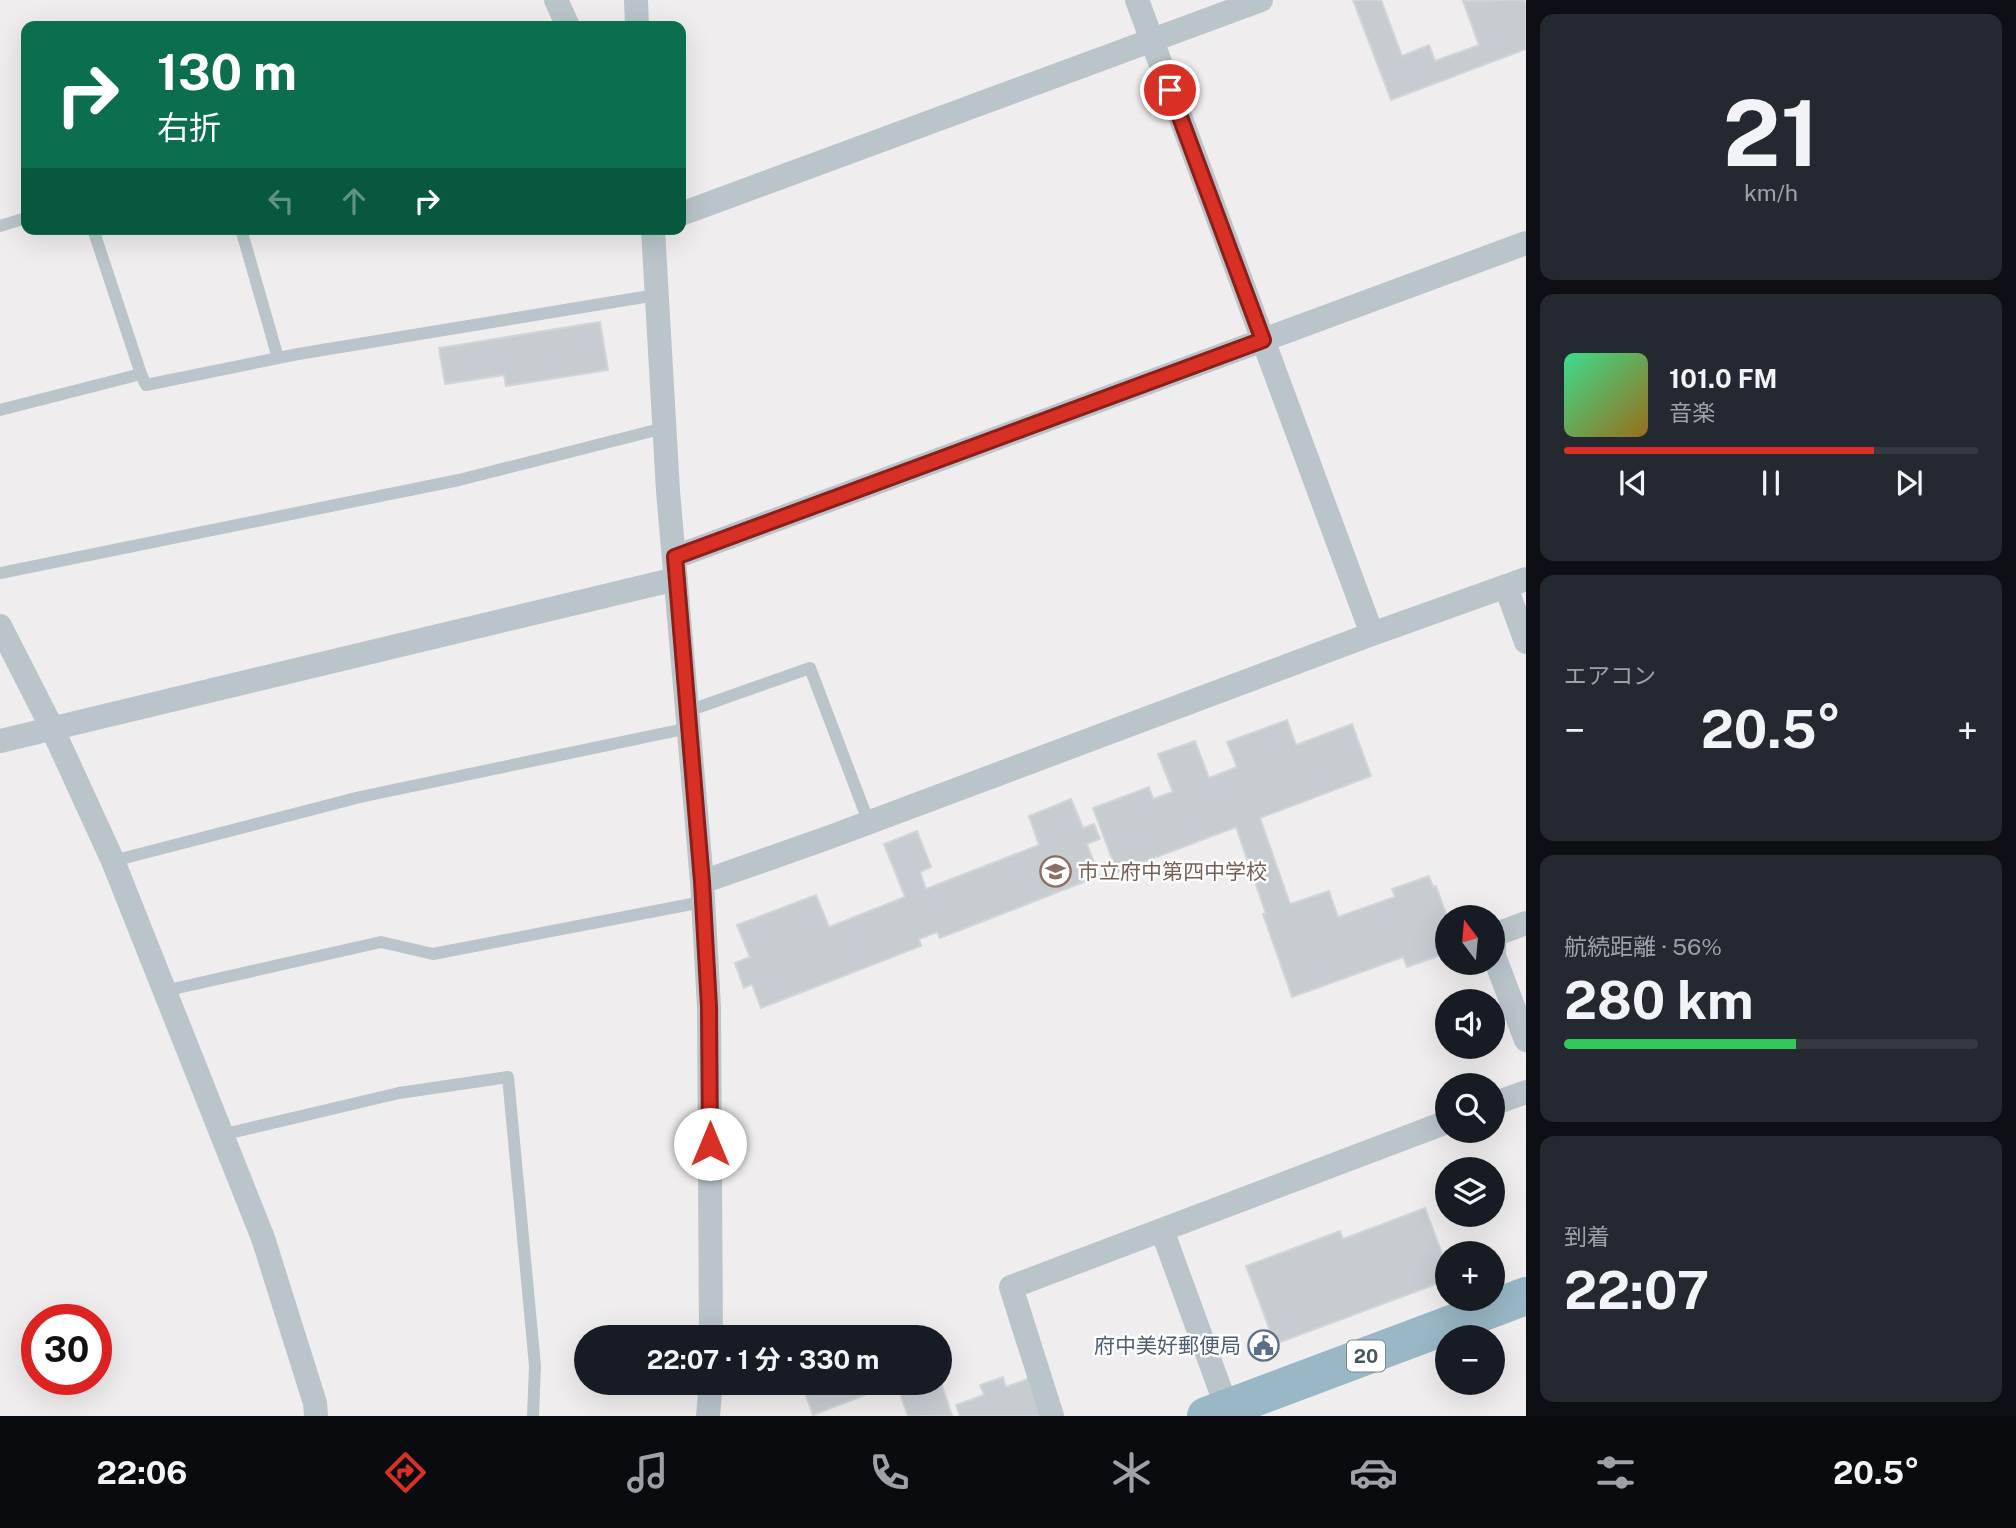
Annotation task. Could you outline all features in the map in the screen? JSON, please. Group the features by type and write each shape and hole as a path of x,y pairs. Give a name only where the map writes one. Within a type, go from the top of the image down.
{"highway":[{"name":"20","path":"1217,1412 1526,1296"}],"street":[{"path":"556,0 566,21"},
{"path":"636,0 637,21"},
{"path":"1137,0 1371,634"},
{"path":"686,212 1261,0"},
{"path":"653,235 664,428 709,1007 711,1325"},
{"path":"0,741 675,568 1263,340 1526,243"},
{"path":"702,892 869,823 1371,634 1516,583 1526,642"},
{"path":"0,626 52,728 113,861 263,1238 315,1403 316,1416"},
{"path":"1526,923 1494,935 1494,956 1526,1040"},
{"path":"1505,1100 1526,1092"},
{"path":"1052,1416 1011,1287 1435,1127"},
{"path":"1162,1230 1217,1412"},
{"path":"708,1416 710,1395"}],"lane":[{"path":"0,226 21,220"},
{"path":"95,235 146,385 278,358 656,295"},
{"path":"243,235 278,358"},
{"path":"0,410 141,374"},
{"path":"0,573 459,480 664,428"},
{"path":"113,861 360,797 688,720 810,668 869,823"},
{"path":"164,991 381,942 433,954 702,892"},
{"path":"221,1135 399,1093 508,1077 535,1366 533,1416"}],"building":[{"path":"1353,0 1381,0 1402,56 1429,45 1435,61 1479,45 1463,1 1524,0 1526,49 1391,100"},
{"path":"600,322 608,370 506,386 504,375 445,384 439,348"},
{"path":"1287,720 1296,745 1352,724 1371,776 1260,818 1290,904 1329,891 1338,917 1395,897 1392,889 1429,876 1443,905 1435,905 1435,957 1407,967 1403,957 1292,997 1236,827 1117,872 1093,808 1149,787 1153,799 1173,792 1158,754 1195,741 1209,778 1237,767 1227,742"},
{"name":"市立府中第四中学校","path":"1071,799 1083,828 1094,824 1100,839 1087,844 1099,876 940,938 937,932 919,939 921,946 761,1008 752,984 744,988 735,963 750,957 737,925 816,895 829,927 905,897 884,844 917,831 931,867 920,872 926,889 1039,845 1029,816"},
{"path":"1425,1208 1437,1241 1435,1241 1435,1284 1275,1344 1246,1266 1340,1231 1343,1239"},
{"path":"1003,1377 1006,1387 1030,1378 1044,1416 960,1416 956,1405 984,1395 980,1385"},
{"path":"806,1395 865,1395 813,1415"},
{"path":"901,1395 945,1395 952,1416 908,1416"}],"place":[{"name":"市立府中第四中学校","path":"1055,871"},
{"name":"府中美好郵便局","path":"1264,1345"}],"route":[{"path":"710,1144 709,1007 702,882 675,557 1263,340 1170,90"}]}
